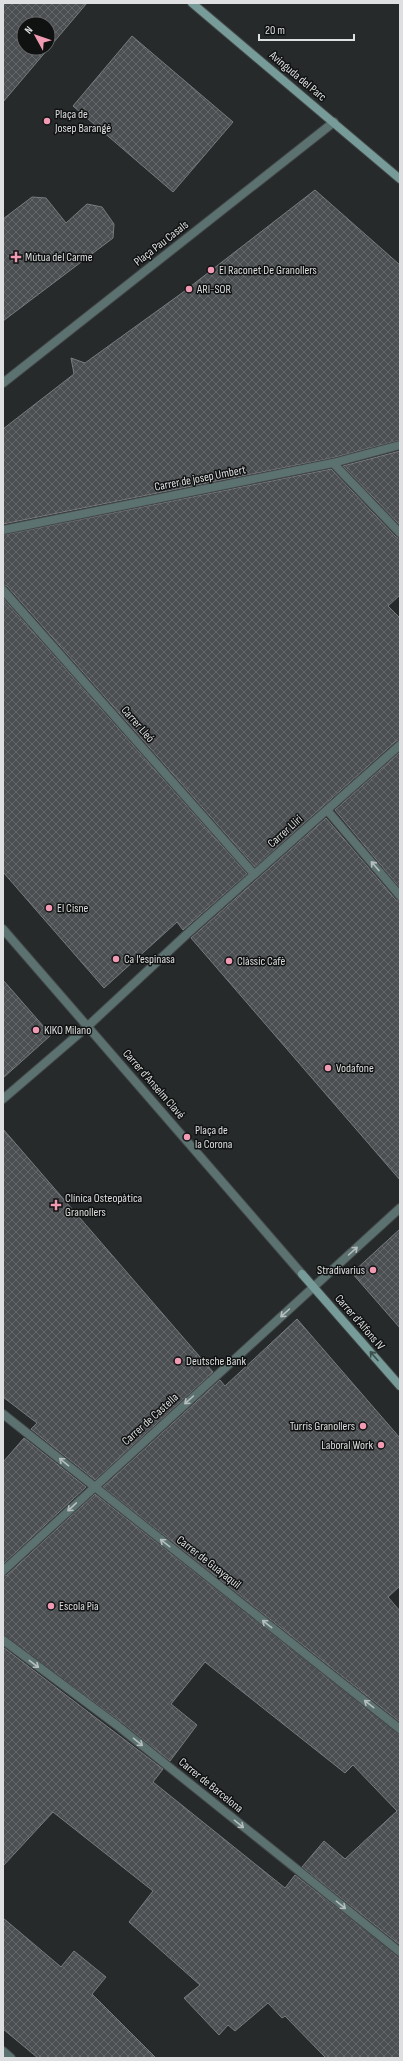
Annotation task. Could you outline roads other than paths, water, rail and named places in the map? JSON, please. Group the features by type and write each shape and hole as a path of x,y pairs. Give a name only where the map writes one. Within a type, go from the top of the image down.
{"street":[{"name":"Avinguda del Parc","path":"192,3 400,179"},
{"name":"Plaça Pau Casals","path":"3,383 334,122"},
{"name":"Carrer de josep Umbert","path":"3,530 334,463 400,445"},
{"path":"334,463 400,533"},
{"name":"Carrer Lleó","path":"3,590 254,874"},
{"name":"Carrer Lliri","path":"88,1026 187,934 400,745"},
{"path":"327,810 400,896"},
{"name":"Carrer d'Anselm Clavé","path":"3,929 302,1274"},
{"path":"3,1099 88,1026"},
{"name":"Carrer de Castella","path":"3,1570 400,1208"},
{"name":"Carrer d'Alfons IV","path":"302,1274 400,1386"},
{"name":"Carrer de Guayaquil","path":"3,1414 400,1729"},
{"name":"Carrer de Barcelona","path":"3,1640 118,1726 400,1952"},
{"path":"3,2051 11,2058"}],"place":[{"name":"Plaça de Josep Barangé","path":"47,121"},
{"name":"Mútua del Carme","path":"16,257"},
{"name":"El Raconet De Granollers","path":"211,270"},
{"name":"ARI-SOR","path":"189,289"},
{"name":"El Cisne","path":"49,908"},
{"name":"Ca l’espinasa","path":"116,959"},
{"name":"Clàssic Cafè","path":"229,961"},
{"name":"KIKO Milano","path":"36,1030"},
{"name":"Vodafone","path":"328,1068"},
{"name":"Plaça de la Corona","path":"187,1137"},
{"name":"Clínica Osteopàtica Granollers","path":"56,1205"},
{"name":"Stradivarius","path":"373,1270"},
{"name":"Deutsche Bank","path":"178,1361"},
{"name":"Turris Granollers","path":"363,1426"},
{"name":"Laboral Work","path":"381,1445"},
{"name":"Escola Pia","path":"51,1606"}]}
